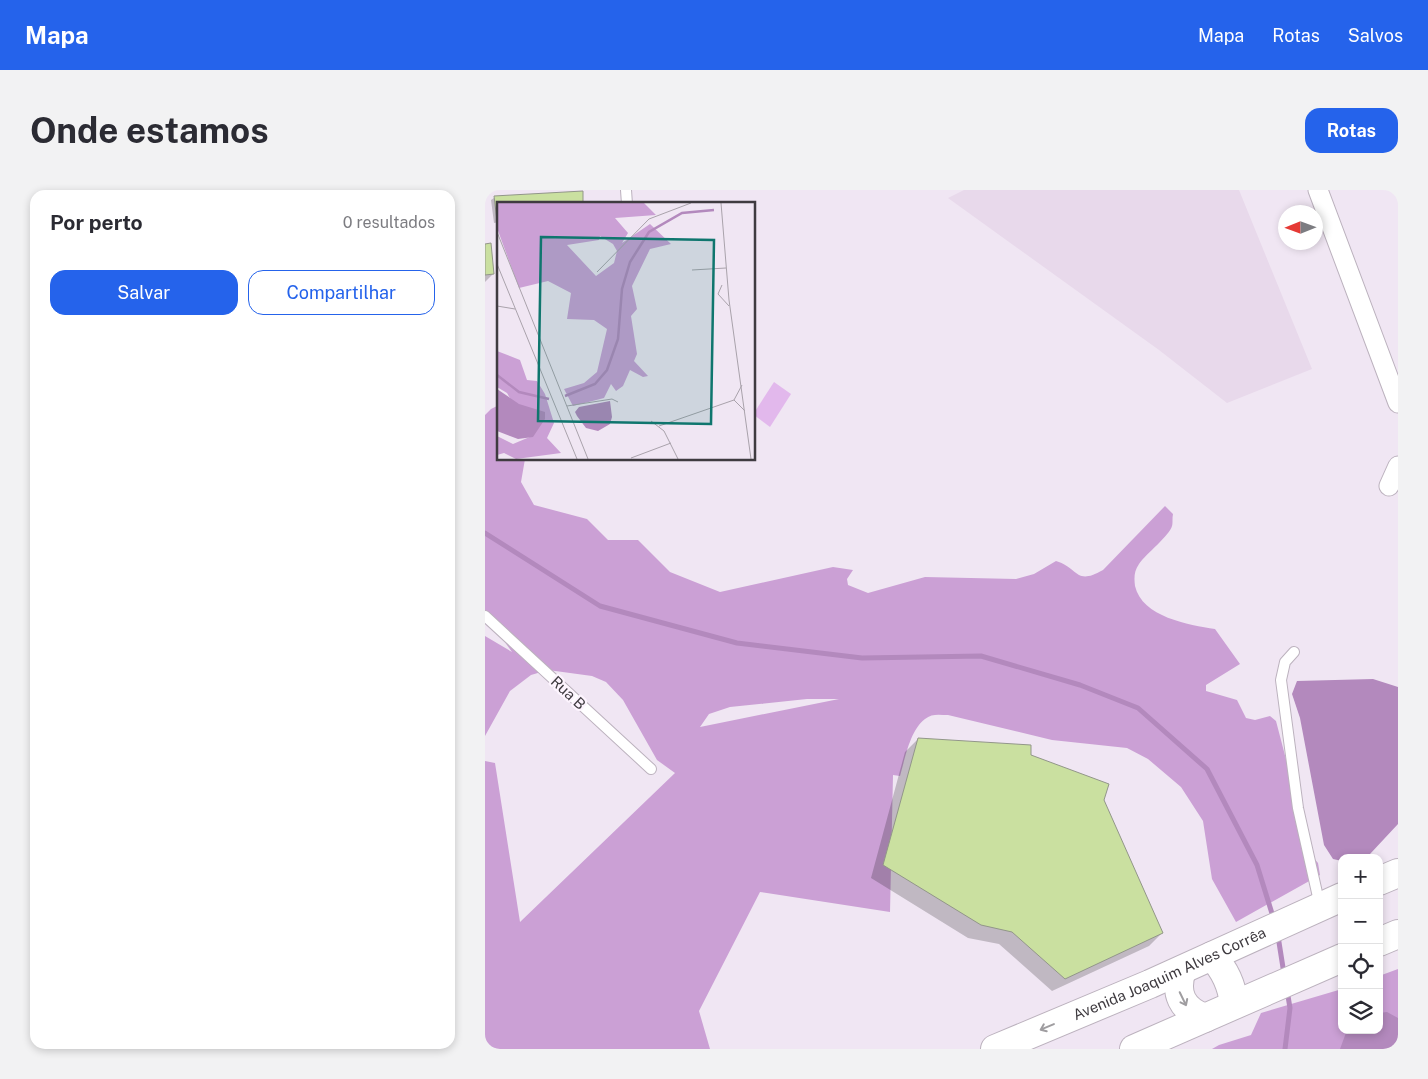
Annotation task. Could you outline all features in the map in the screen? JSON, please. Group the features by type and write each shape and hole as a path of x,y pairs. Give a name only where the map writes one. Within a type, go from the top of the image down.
{"main road":[{"path":"1383,879 1398,873"},
{"name":"Avenida Joaquim Alves Corrêa","path":"995,1049 1182,970 1331,902"},
{"path":"1383,940 1398,934"},
{"path":"1212,956 1225,973 1235,1004"},
{"path":"1134,1049 1338,960"},
{"path":"1182,970 1178,990 1181,1000 1195,1015 1205,1018"}],"street":[{"path":"1318,190 1398,404"},
{"path":"1389,486 1398,466"}],"lane":[{"name":"Rua B","path":"485,616 651,769"},
{"path":"1294,652 1285,662 1281,680 1298,808 1331,902"}],"shaded area":[{"path":"964,190 1239,190 1312,369 1227,403 1159,350 948,198"},
{"path":"774,382 791,394 770,427 755,416 755,411"},
{"path":"497,406 497,460 525,460 521,482 534,505 587,519 608,540 638,540 670,572 720,592 833,567 853,570 847,579 848,585 868,593 925,577 1016,579 1034,574 1056,561 1082,576 1087,576 1103,570 1165,506 1173,514 1172,526 1136,569 1135,586 1139,597 1147,605 1168,618 1215,629 1240,664 1206,685 1206,691 1237,700 1246,718 1255,720 1270,716 1276,721 1311,855 1318,863 1320,875 1236,922 1212,879 1203,821 1181,787 1148,759 1127,748 1052,740 948,715 933,715 925,719 915,730 900,776 893,775 890,912 760,892 699,1011 710,1049 485,1049 485,761 495,763 520,922 675,773 657,760 623,700 606,682 592,676 548,670 531,675 510,691 485,736 485,636 512,652 497,631 485,619 485,415","holes":["807,699 839,699 700,727 709,714 730,707"]},
{"path":"1373,679 1398,687 1398,824 1370,854 1338,854 1338,860 1333,859 1324,845 1300,718 1292,694 1297,681"},
{"path":"1398,969 1398,1035 1358,1049 1212,1049 1251,1035 1261,1013 1338,990 1338,1034 1383,1034 1383,975"},
{"path":"1383,1012 1387,1012 1398,1018 1398,1049 1340,1049 1346,1034 1383,1034"}],"building":[{"path":"583,191 583,202 497,202 497,221 494,196"},
{"path":"491,243 494,274 485,275 485,244"},
{"path":"918,738 1031,745 1031,755 1109,784 1104,800 1163,933 1065,979 1012,932 981,925 883,865"}],"waterway":[{"path":"485,533 600,606 737,643 862,658 981,656 1080,685 1138,708 1207,769 1257,865 1274,920"},
{"path":"1278,936 1284,974"},
{"path":"1285,1049 1290,1008 1287,990"}]}
